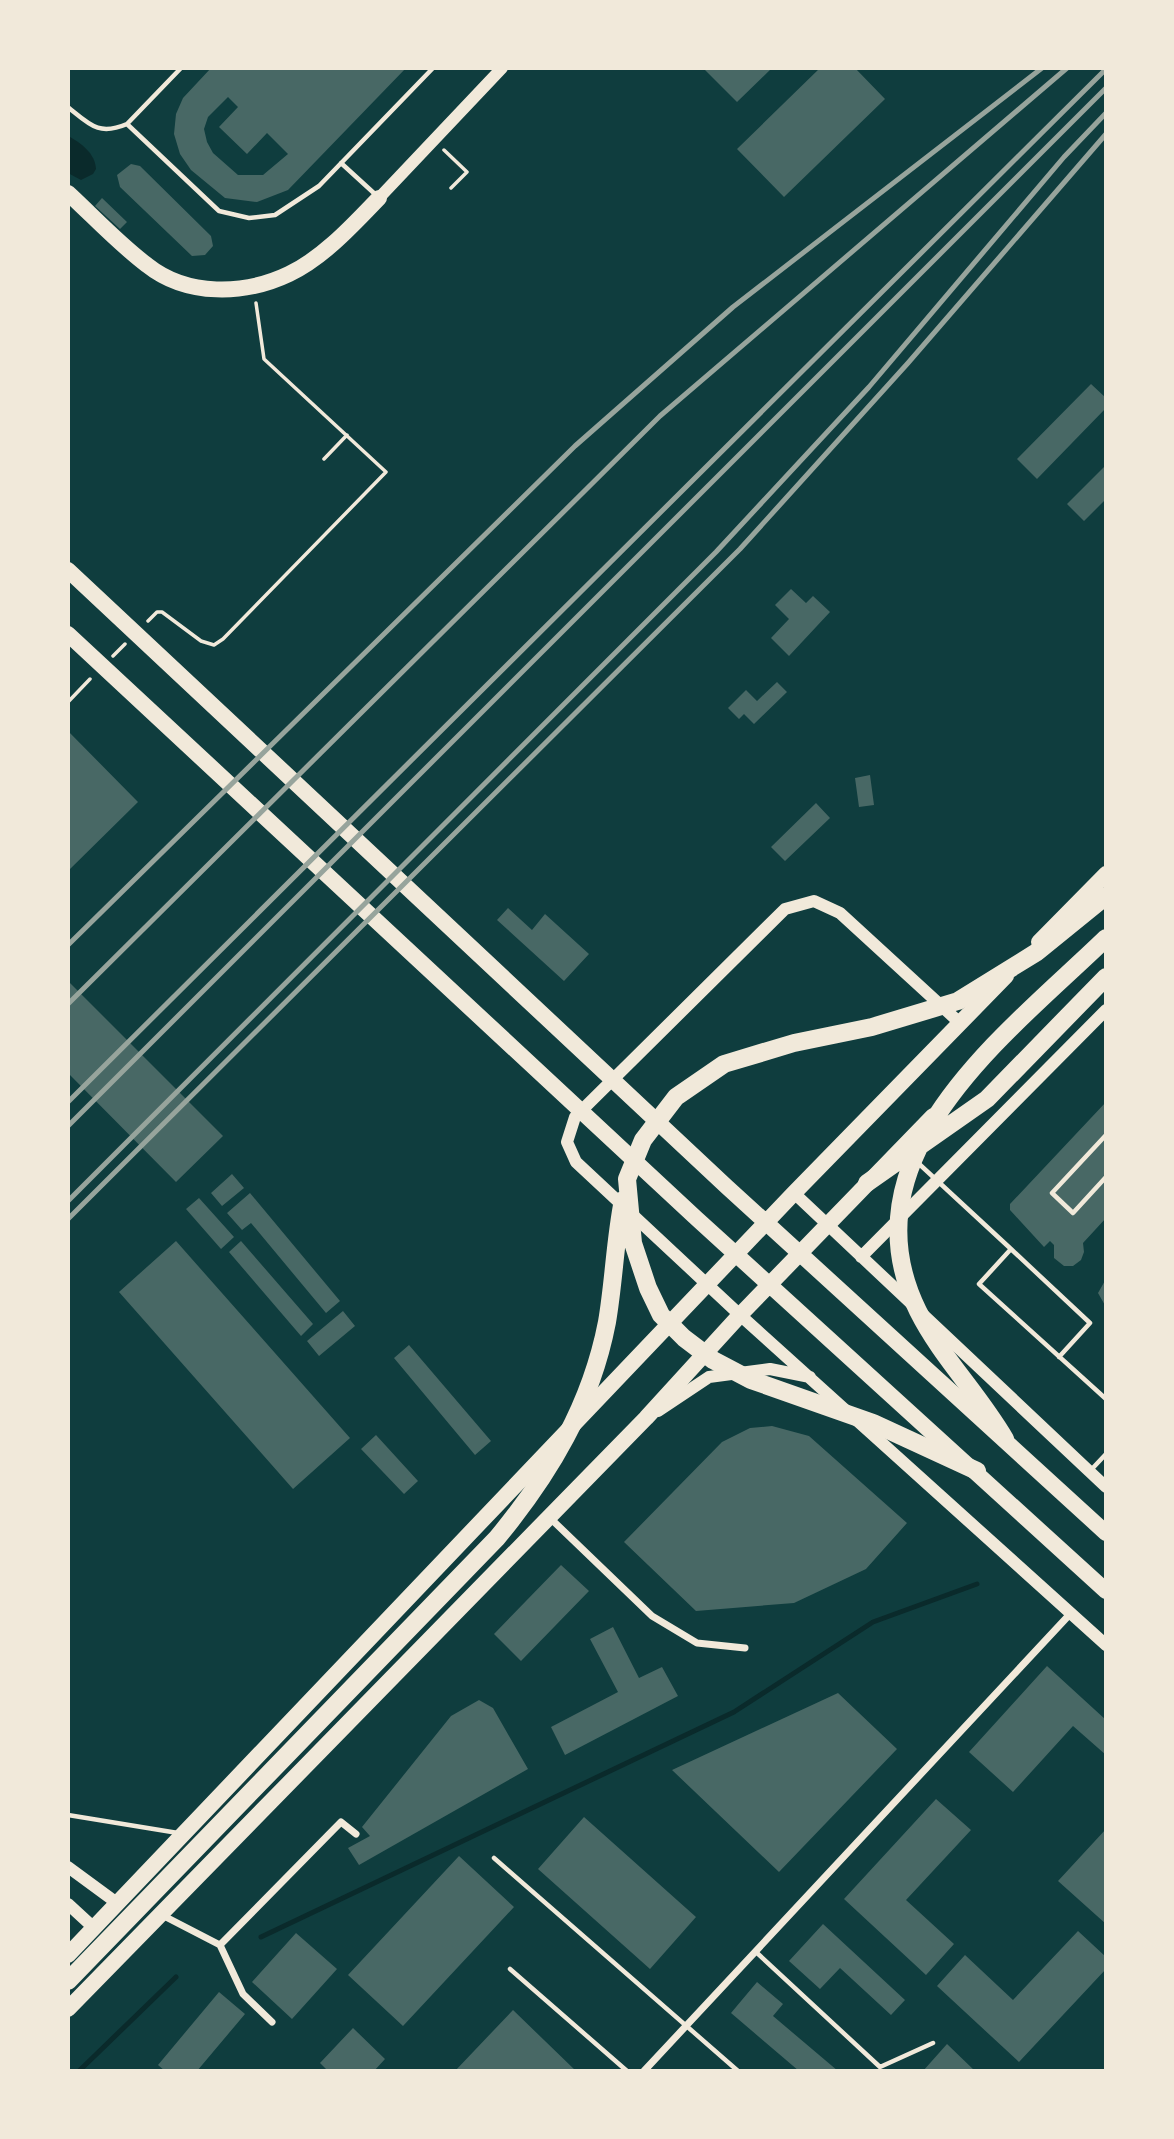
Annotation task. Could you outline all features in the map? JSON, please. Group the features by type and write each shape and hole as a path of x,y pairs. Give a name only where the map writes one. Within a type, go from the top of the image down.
{"highway":[{"path":"68,1981 497,1538 536,1492 568,1439 593,1376 607,1321 615,1242 627,1179 643,1140 677,1097 724,1064 794,1043 872,1027 958,1001 1037,953 1106,896"},
{"path":"1005,1439 985,1404 944,1352 918,1311 900,1258 898,1223 907,1177 924,1133 962,1078 1106,939"},
{"path":"867,1183 905,1151 986,1099 1106,977"},
{"path":"627,1179 633,1243 648,1288 661,1315 684,1338 713,1360 751,1380 873,1423 977,1471"}],"main road":[{"path":"74,198 149,267 178,282 205,289 254,287 291,273 330,245 379,198"},
{"path":"68,570 727,1187 1106,1533"},
{"path":"68,634 696,1218 1106,1591"},
{"path":"70,1949 117,1903 794,1193 1106,874"},
{"path":"905,1151 1106,939"},
{"path":"68,2010 646,1418 867,1183"}],"street":[{"path":"379,198 502,68"},
{"path":"960,1023 840,913 814,901 785,909 575,1117 567,1142 576,1162 707,1285 1106,1645"},
{"path":"861,1257 1106,1010"},
{"path":"794,1193 1106,1487"},
{"path":"646,1418 709,1377 770,1369 811,1377"},
{"path":"548,1516 652,1616 697,1643 745,1648"},
{"path":"644,2071 1071,1613"},
{"path":"220,1945 341,1822 356,1834"},
{"path":"68,1867 117,1903"},
{"path":"68,1904 93,1927"},
{"path":"160,1914 220,1945 243,1994 272,2022"}],"lane":[{"path":"68,107 92,127 111,131 127,124 181,68"},
{"path":"127,124 219,211 249,218 275,215 296,203 341,163 433,68"},
{"path":"341,163 379,198"},
{"path":"1106,1135 1052,1194 1073,1213 1106,1177"},
{"path":"905,1151 1090,1323 1059,1357"},
{"path":"1011,1249 979,1284 1106,1399"},
{"path":"1090,1472 1106,1454"},
{"path":"68,1815 182,1833"},
{"path":"494,1858 738,2071"},
{"path":"756,1952 880,2067 933,2043"},
{"path":"510,1969 627,2071"}],"path":[{"path":"434,140 467,172 451,188"},
{"path":"139,629 157,612 162,612 201,641 214,645 223,639 386,472 264,359 254,287"},
{"path":"324,459 347,435"},
{"path":"104,664 131,638"},
{"path":"68,702 96,673"}],"water":[{"path":"68,136 86,149 95,163 93,174 81,180 68,173"}],"building":[{"path":"211,68 406,68 288,190 257,202 225,198 191,170 180,154 174,134 176,114 183,98","holes":["228,97 238,107 219,127 247,154 267,133 288,154 263,175 238,175 213,153 207,142 204,129 208,117"]},
{"path":"703,68 772,68 737,102"},
{"path":"820,68 855,68 885,99 784,197 737,149"},
{"path":"131,164 140,166 211,236 213,246 205,255 192,256 120,187 117,175"},
{"path":"102,198 127,222 120,229 95,206"},
{"path":"1091,384 1106,398 1106,408 1037,479 1017,459"},
{"path":"1106,465 1106,499 1084,521 1067,504"},
{"path":"791,589 806,603 813,596 830,612 789,656 771,638 789,619 775,605"},
{"path":"777,682 787,692 754,724 744,714 739,719 728,708 746,690 757,701"},
{"path":"68,731 138,802 68,871"},
{"path":"870,775 874,805 859,807 855,778"},
{"path":"816,803 830,818 785,861 771,847"},
{"path":"508,908 532,930 545,914 589,954 564,981 497,920"},
{"path":"68,981 223,1136 176,1182 68,1073"},
{"path":"1106,1102 1106,1218 1083,1243 1081,1260 1073,1266 1064,1266 1054,1258 1054,1245 1050,1241 1044,1247 1010,1210 1010,1204"},
{"path":"232,1174 244,1188 222,1206 211,1193"},
{"path":"250,1193 340,1301 326,1313 251,1223 242,1230 227,1213"},
{"path":"199,1198 234,1237 221,1249 186,1209"},
{"path":"176,1241 350,1438 293,1489 119,1292"},
{"path":"241,1241 313,1324 301,1336 229,1252"},
{"path":"1106,1279 1106,1307 1098,1293"},
{"path":"343,1311 355,1326 319,1356 307,1341"},
{"path":"409,1345 491,1441 475,1455 394,1358"},
{"path":"772,1426 809,1436 907,1523 866,1569 794,1603 696,1611 624,1542 722,1442 750,1428"},
{"path":"376,1435 418,1481 404,1494 361,1449"},
{"path":"561,1565 589,1591 521,1661 494,1634"},
{"path":"613,1627 639,1678 662,1667 678,1696 565,1755 551,1727 618,1692 590,1639"},
{"path":"1047,1666 1106,1720 1106,1755 1073,1726 1013,1792 969,1752"},
{"path":"838,1693 897,1749 779,1872 672,1770"},
{"path":"479,1700 493,1708 528,1769 359,1865 348,1848 370,1836 362,1827 451,1716"},
{"path":"936,1799 971,1830 906,1900 954,1944 926,1975 844,1899"},
{"path":"584,1817 696,1917 650,1969 538,1869"},
{"path":"1106,1829 1106,1924 1058,1881"},
{"path":"459,1856 514,1907 403,2026 348,1975"},
{"path":"823,1924 905,2000 891,2015 840,1968 820,1989 789,1961"},
{"path":"1078,1931 1106,1957 1106,1969 1019,2062 937,1986 965,1955 1013,2000"},
{"path":"296,1933 337,1969 292,2019 252,1982"},
{"path":"757,1982 783,2004 773,2016 838,2071 799,2071 731,2013"},
{"path":"219,1992 245,2014 197,2071 165,2071 158,2065"},
{"path":"513,2010 576,2071 455,2071"},
{"path":"353,2028 385,2059 374,2071 328,2071 320,2063"},
{"path":"947,2044 975,2071 923,2071"}],"waterway":[{"path":"261,1937 734,1712 873,1622 977,1584"},
{"path":"79,2071 176,1977"}],"railway":[{"path":"68,945 575,446 733,307 1042,68"},
{"path":"68,1004 660,416 1067,68"},
{"path":"68,1102 1106,69"},
{"path":"68,1126 1106,88"},
{"path":"68,1201 716,552 869,387 1064,157 1106,113"},
{"path":"68,1219 740,549 908,363 1106,134"}]}
